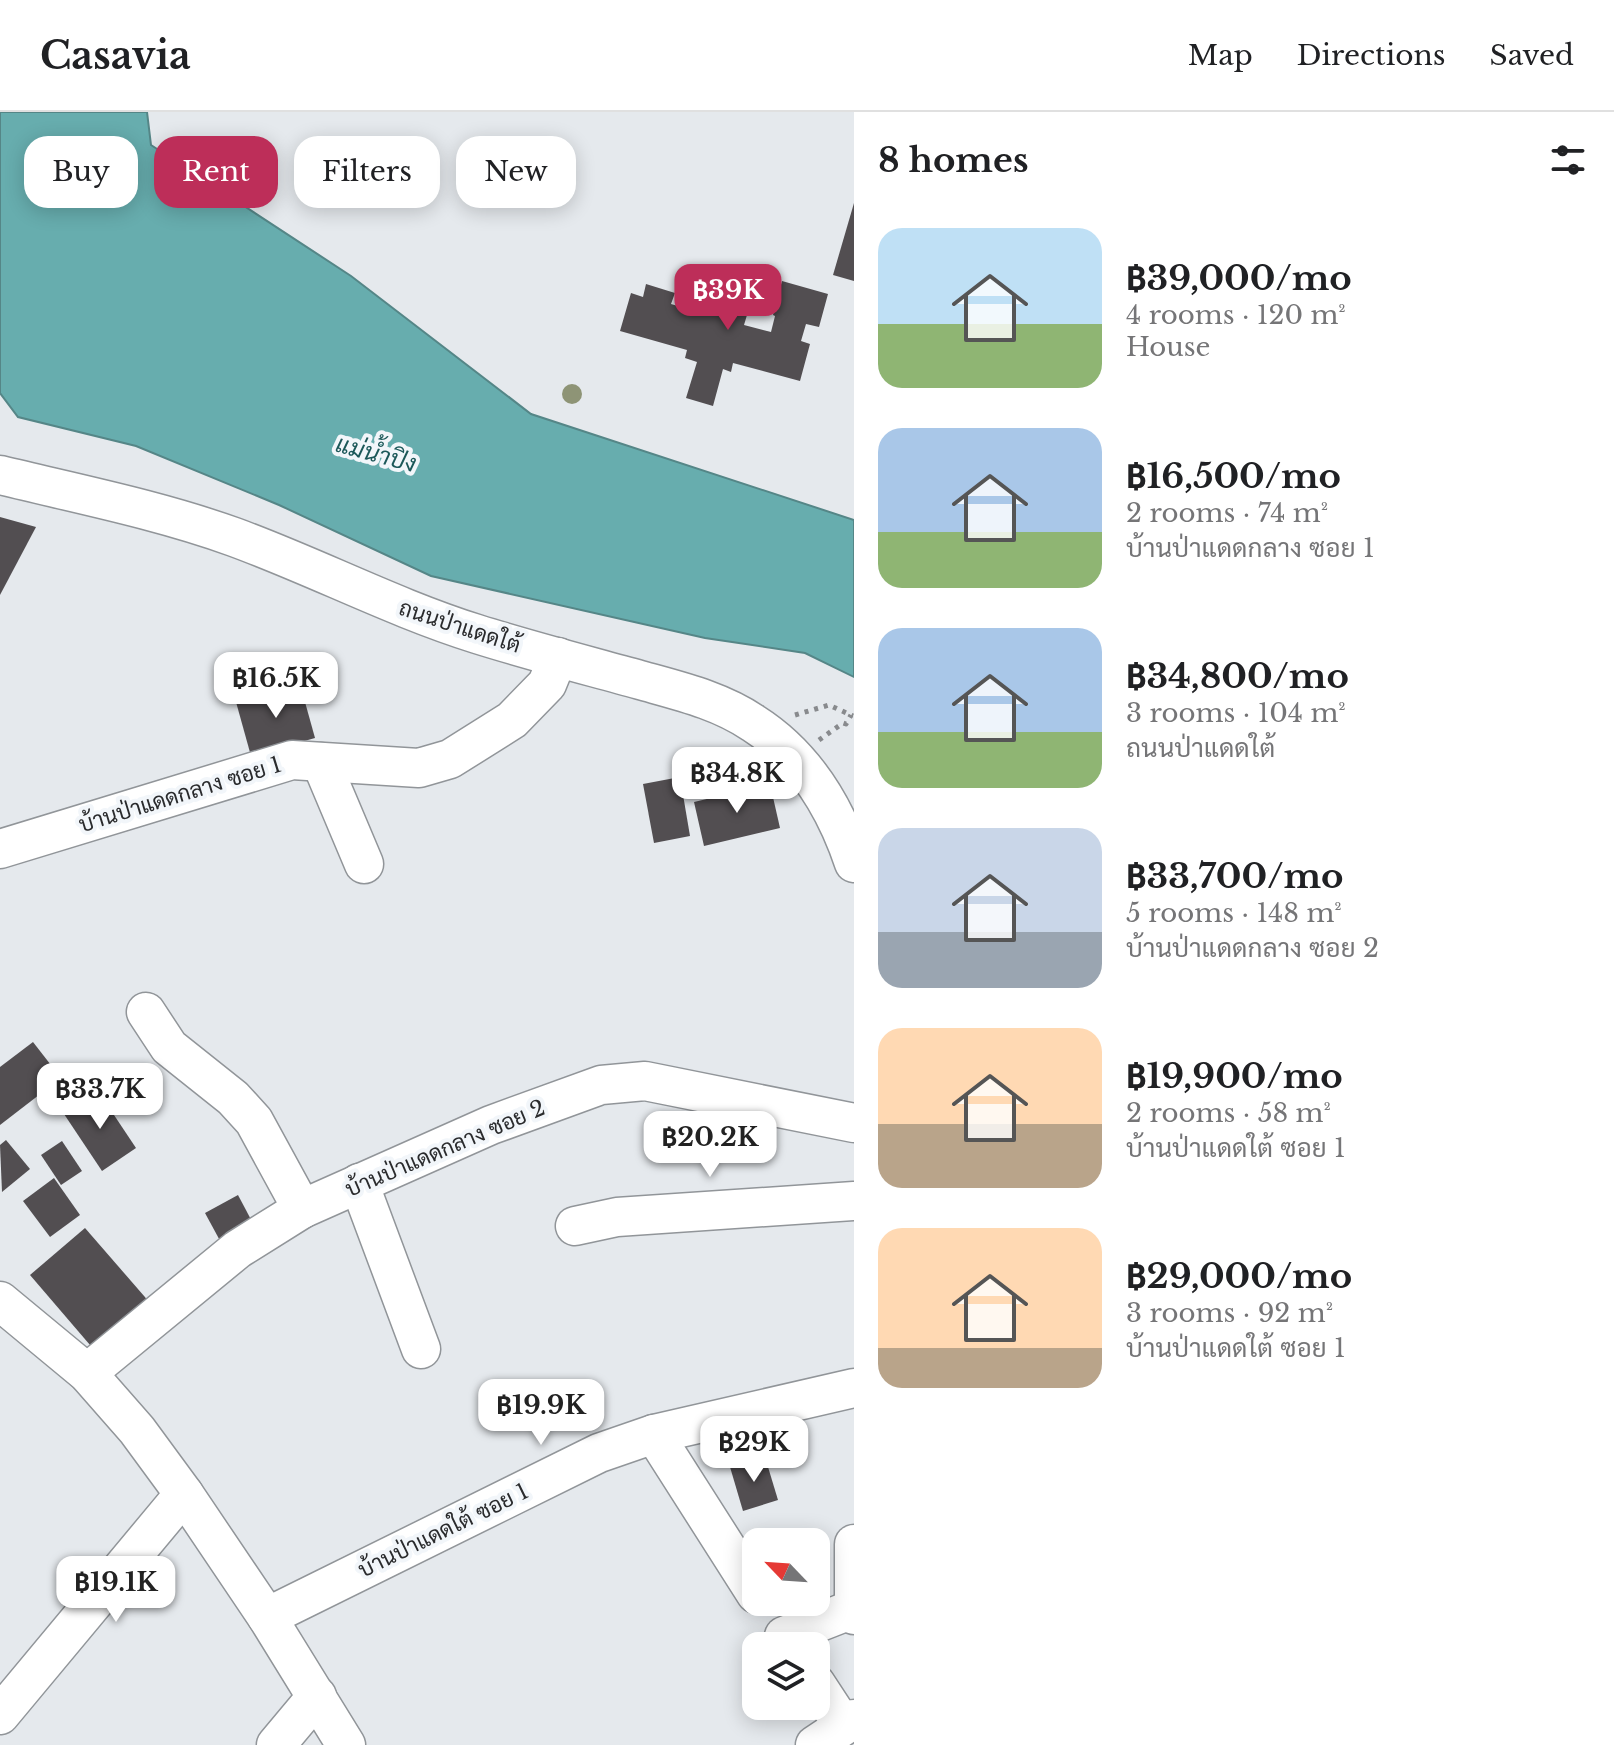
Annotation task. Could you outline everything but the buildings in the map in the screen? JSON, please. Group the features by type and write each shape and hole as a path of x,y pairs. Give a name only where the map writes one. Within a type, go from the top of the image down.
{"street":[{"name":"ถนนป่าแดดใต้","path":"0,475 159,514 234,537 416,613 477,634 705,698 761,728 795,757 820,788 839,824 854,863"},
{"name":"บ้านป่าแดดกลาง ซอย 1","path":"0,849 292,760 419,768 450,759 512,720 547,684 558,657"},
{"path":"321,762 364,864"},
{"path":"146,1012 169,1047 233,1098 254,1121 302,1209"},
{"name":"บ้านป่าแดดกลาง ซอย 2","path":"87,1373 238,1249 302,1209 491,1125 601,1085 645,1081 854,1123"},
{"path":"359,1183 421,1349"},
{"path":"575,1226 617,1217 854,1201"},
{"path":"3,1309 87,1373 137,1430 267,1617 346,1745"},
{"name":"บ้านป่าแดดใต้ ซอย 1","path":"267,1617 599,1453 654,1434 854,1388"},
{"path":"654,1434 742,1572"},
{"path":"0,1715 184,1494"},
{"path":"808,1632 854,1612 854,1544"},
{"path":"276,1745 317,1696"}],"path":[{"path":"790,716 829,705 853,716 846,724 843,723"}],"water":[{"name":"แม่น้ำปิง","path":"0,112 147,112 151,145 154,147 154,208 247,208 351,276 531,414 854,520 854,677 805,653 705,638 431,576 279,505 136,446 18,417 0,393"}]}
